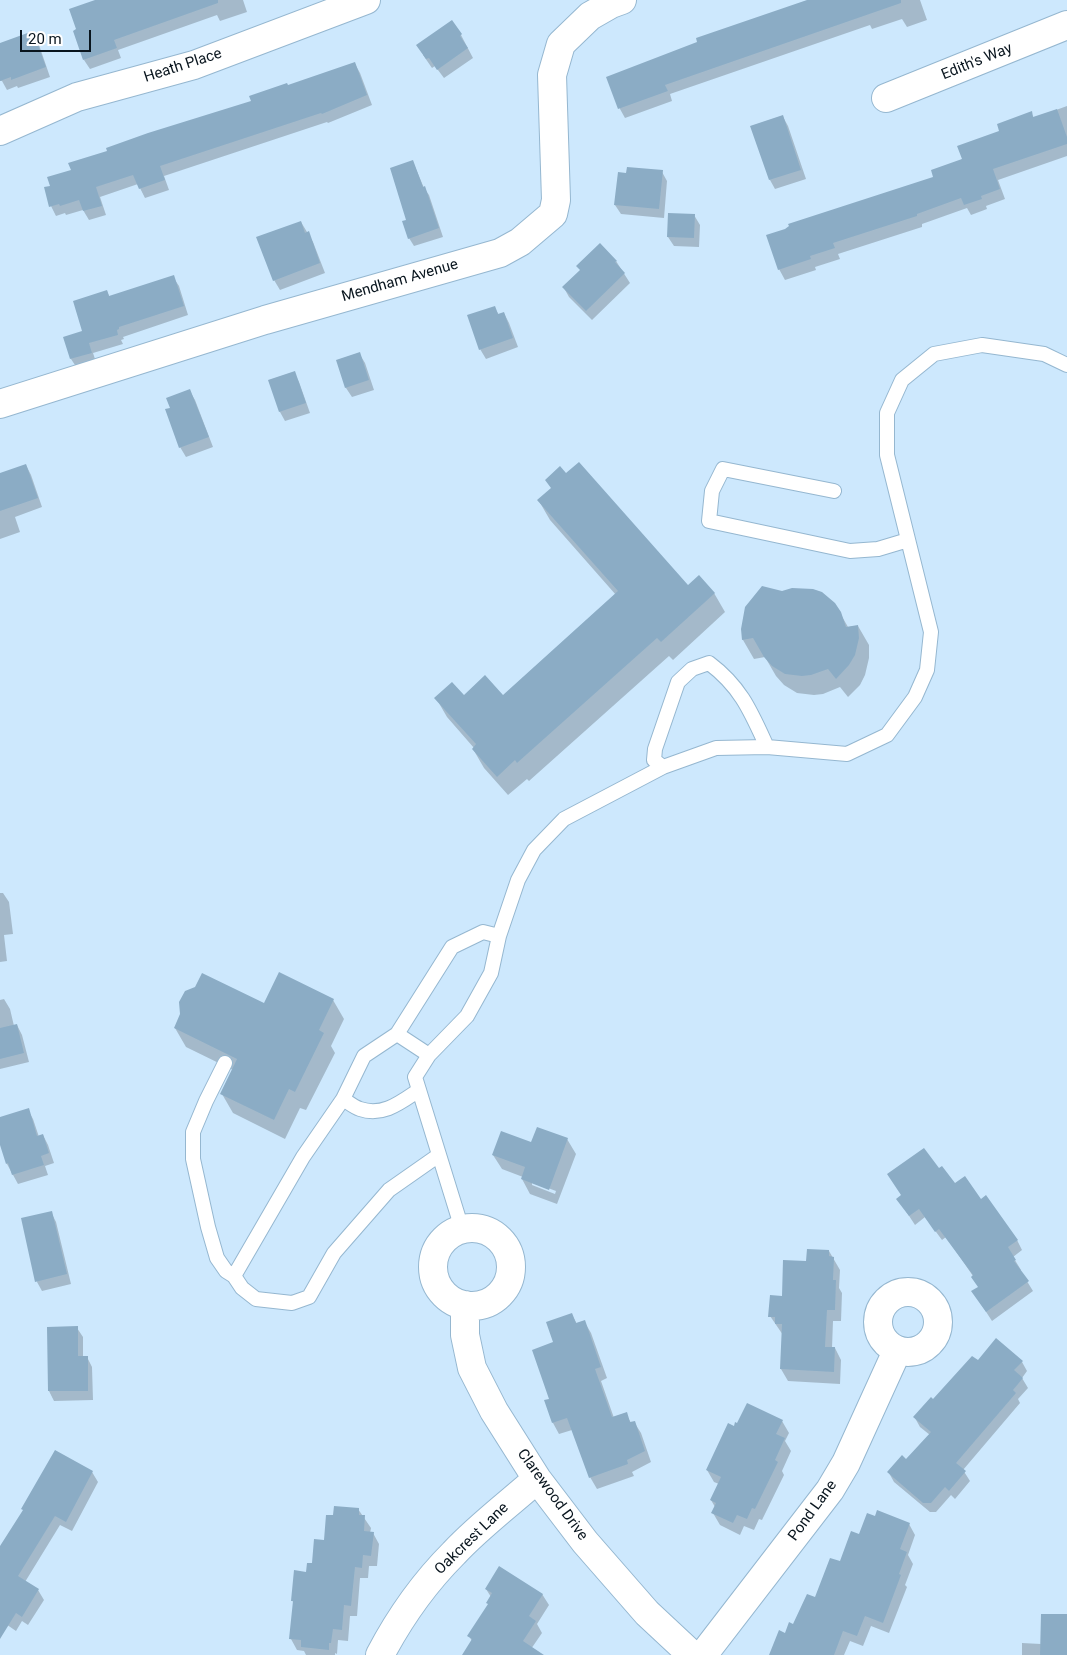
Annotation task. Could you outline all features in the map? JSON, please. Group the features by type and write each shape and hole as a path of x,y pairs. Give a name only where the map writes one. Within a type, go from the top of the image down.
{"street":[{"name":"Heath Place","path":"0,131 77,97 194,65 366,0"},
{"name":"Mendham Avenue","path":"0,404 265,320 500,253 520,242 553,214 556,200 552,75 561,44 590,16 622,0"},
{"name":"Edith's Way","path":"886,98 1067,25"},
{"path":"475,1228 498,1238 506,1248 510,1260 511,1272 507,1284 500,1295 490,1302 478,1306 465,1306 453,1301 442,1293 436,1282 433,1268 434,1256 441,1244 450,1235 462,1230 475,1228"},
{"name":"Clarewood Drive","path":"465,1306 465,1335 472,1368 494,1411 537,1479 585,1542 647,1613 692,1655"},
{"name":"Pond Lane","path":"703,1655 830,1490 846,1463 897,1350"},
{"name":"Oakcrest Lane","path":"380,1655 396,1626 424,1586 448,1558 537,1479"}],"lane":[{"path":"462,1230 415,1077 429,1055 467,1016 491,973 499,936 518,880 534,850 564,819 663,767 716,748 767,747 847,754 887,735 915,698 927,670 931,632 887,455 887,413 902,380 934,354 982,345 1044,354 1067,365"},
{"path":"834,491 723,469 712,492 709,521 850,551 878,549 908,540"},
{"path":"663,767 654,760 655,750 678,682 692,669 709,663 724,674 744,698 767,747"},
{"path":"234,1276 303,1157 343,1099 364,1056 397,1034 452,947 483,932 499,936"},
{"path":"397,1034 429,1055"},
{"path":"225,1063 192,1132 193,1159 217,1258 226,1271 234,1276 242,1288 256,1299 292,1303 309,1297 334,1253 389,1190 439,1155"},
{"path":"343,1099 360,1109 378,1112 394,1106 419,1090"}],"building":[{"path":"95,0 218,0 218,3 114,40 117,48 83,60 73,31 76,29 69,9"},
{"path":"807,0 901,0 901,3 665,85 668,91 618,109 606,77 697,42 696,38"},
{"path":"452,20 462,34 460,36 468,48 437,70 429,58 426,59 416,45"},
{"path":"33,31 46,67 11,80 11,77 0,81 0,43"},
{"path":"355,62 367,95 322,114 160,166 165,180 139,189 133,175 96,187 102,206 83,211 79,200 60,206 59,204 49,207 44,187 50,186 47,177 71,170 68,163 107,151 106,148 148,133 251,101 249,96"},
{"path":"1057,109 1067,137 1067,144 993,169 1000,189 981,196 982,199 964,205 961,198 917,214 917,216 833,243 835,248 810,256 811,259 778,270 766,235 785,229 789,226 788,224 933,177 931,170 962,159 957,146 999,131 997,124 1032,111 1033,117"},
{"path":"783,115 801,170 769,180 750,126"},
{"path":"413,160 423,187 425,186 439,228 408,239 402,221 406,220 390,168"},
{"path":"627,167 663,170 659,209 614,205 618,172 626,173"},
{"path":"668,213 695,214 694,238 667,237"},
{"path":"301,221 305,233 309,231 320,263 273,281 256,237"},
{"path":"600,243 617,261 615,262 625,273 586,311 562,287 580,270 576,266"},
{"path":"174,275 184,306 119,327 117,330 118,335 89,343 92,353 70,359 63,337 82,331 73,301 107,290 109,296"},
{"path":"495,306 498,314 504,312 513,338 479,350 467,315"},
{"path":"360,352 369,380 345,388 336,360"},
{"path":"295,371 306,403 279,412 268,380"},
{"path":"190,389 209,437 179,448 165,409 170,408 166,398"},
{"path":"579,462 688,585 699,575 715,593 661,642 657,638 517,763 515,760 497,777 472,749 476,744 434,698 452,682 464,695 485,675 503,695 618,591 537,500 551,488 545,480 560,466 566,473"},
{"path":"26,464 38,498 0,511 0,473"},
{"path":"762,586 782,591 792,588 813,589 822,592 835,603 841,612 846,627 858,625 859,638 855,655 849,665 836,679 828,669 811,675 785,674 772,666 764,657 753,638 742,640 741,629 745,607"},
{"path":"279,972 334,999 319,1030 324,1033 295,1092 289,1089 274,1120 220,1094 237,1059 174,1028 180,1014 179,1002 185,991 195,987 202,973 264,1003"},
{"path":"17,1024 24,1053 0,1059 0,1028"},
{"path":"29,1108 37,1136 43,1134 49,1153 41,1156 44,1165 12,1175 0,1145 0,1117"},
{"path":"537,1127 568,1138 549,1190 521,1179 525,1167 492,1155 501,1131 531,1142"},
{"path":"924,1148 939,1168 942,1166 955,1183 965,1176 981,1199 986,1195 1018,1240 1008,1247 1016,1260 1014,1261 1029,1281 986,1312 971,1291 978,1287 971,1277 973,1275 939,1229 935,1232 919,1209 909,1216 896,1199 901,1195 887,1174"},
{"path":"52,1211 67,1274 35,1282 21,1218"},
{"path":"807,1249 829,1250 829,1256 834,1257 833,1280 836,1280 835,1310 827,1310 825,1347 835,1347 834,1372 780,1369 782,1324 775,1324 775,1317 768,1317 770,1295 782,1296 783,1260 806,1261"},
{"path":"572,1313 576,1323 585,1320 601,1367 595,1369 612,1417 627,1412 630,1422 635,1421 645,1451 627,1460 628,1464 589,1478 567,1418 552,1423 544,1400 549,1399 532,1350 553,1342 546,1322"},
{"path":"78,1326 78,1356 88,1356 88,1391 48,1391 47,1327"},
{"path":"996,1338 1023,1361 1014,1370 1023,1378 1013,1390 1016,1393 956,1463 966,1471 949,1491 945,1487 931,1503 923,1503 887,1472 902,1455 906,1459 931,1432 913,1417 931,1397 933,1399 972,1356 978,1360"},
{"path":"747,1403 783,1420 776,1434 785,1438 775,1460 778,1462 755,1509 752,1508 747,1519 737,1515 733,1523 711,1513 716,1503 710,1500 721,1477 706,1470 728,1423 734,1426 735,1422 737,1423"},
{"path":"55,1450 93,1471 66,1522 55,1516 18,1576 39,1589 22,1617 16,1613 0,1639 0,1546 23,1510 21,1509"},
{"path":"334,1506 359,1508 359,1515 365,1515 364,1531 374,1532 371,1556 363,1555 362,1568 355,1567 351,1606 344,1605 342,1630 333,1629 329,1650 301,1647 301,1640 289,1639 294,1570 306,1572 307,1563 312,1563 314,1539 324,1540 326,1515 333,1515"},
{"path":"877,1510 910,1523 900,1549 907,1552 899,1574 901,1575 883,1623 865,1616 857,1636 843,1631 834,1655 769,1655 779,1630 785,1633 789,1622 793,1624 807,1594 815,1597 830,1558 840,1561 851,1531 859,1534 867,1513 875,1516"},
{"path":"499,1566 543,1594 529,1616 536,1621 523,1641 544,1655 462,1655 472,1639 467,1636 488,1604 486,1603 492,1593 485,1589"},
{"path":"1041,1614 1067,1614 1067,1655 1040,1655"}]}
